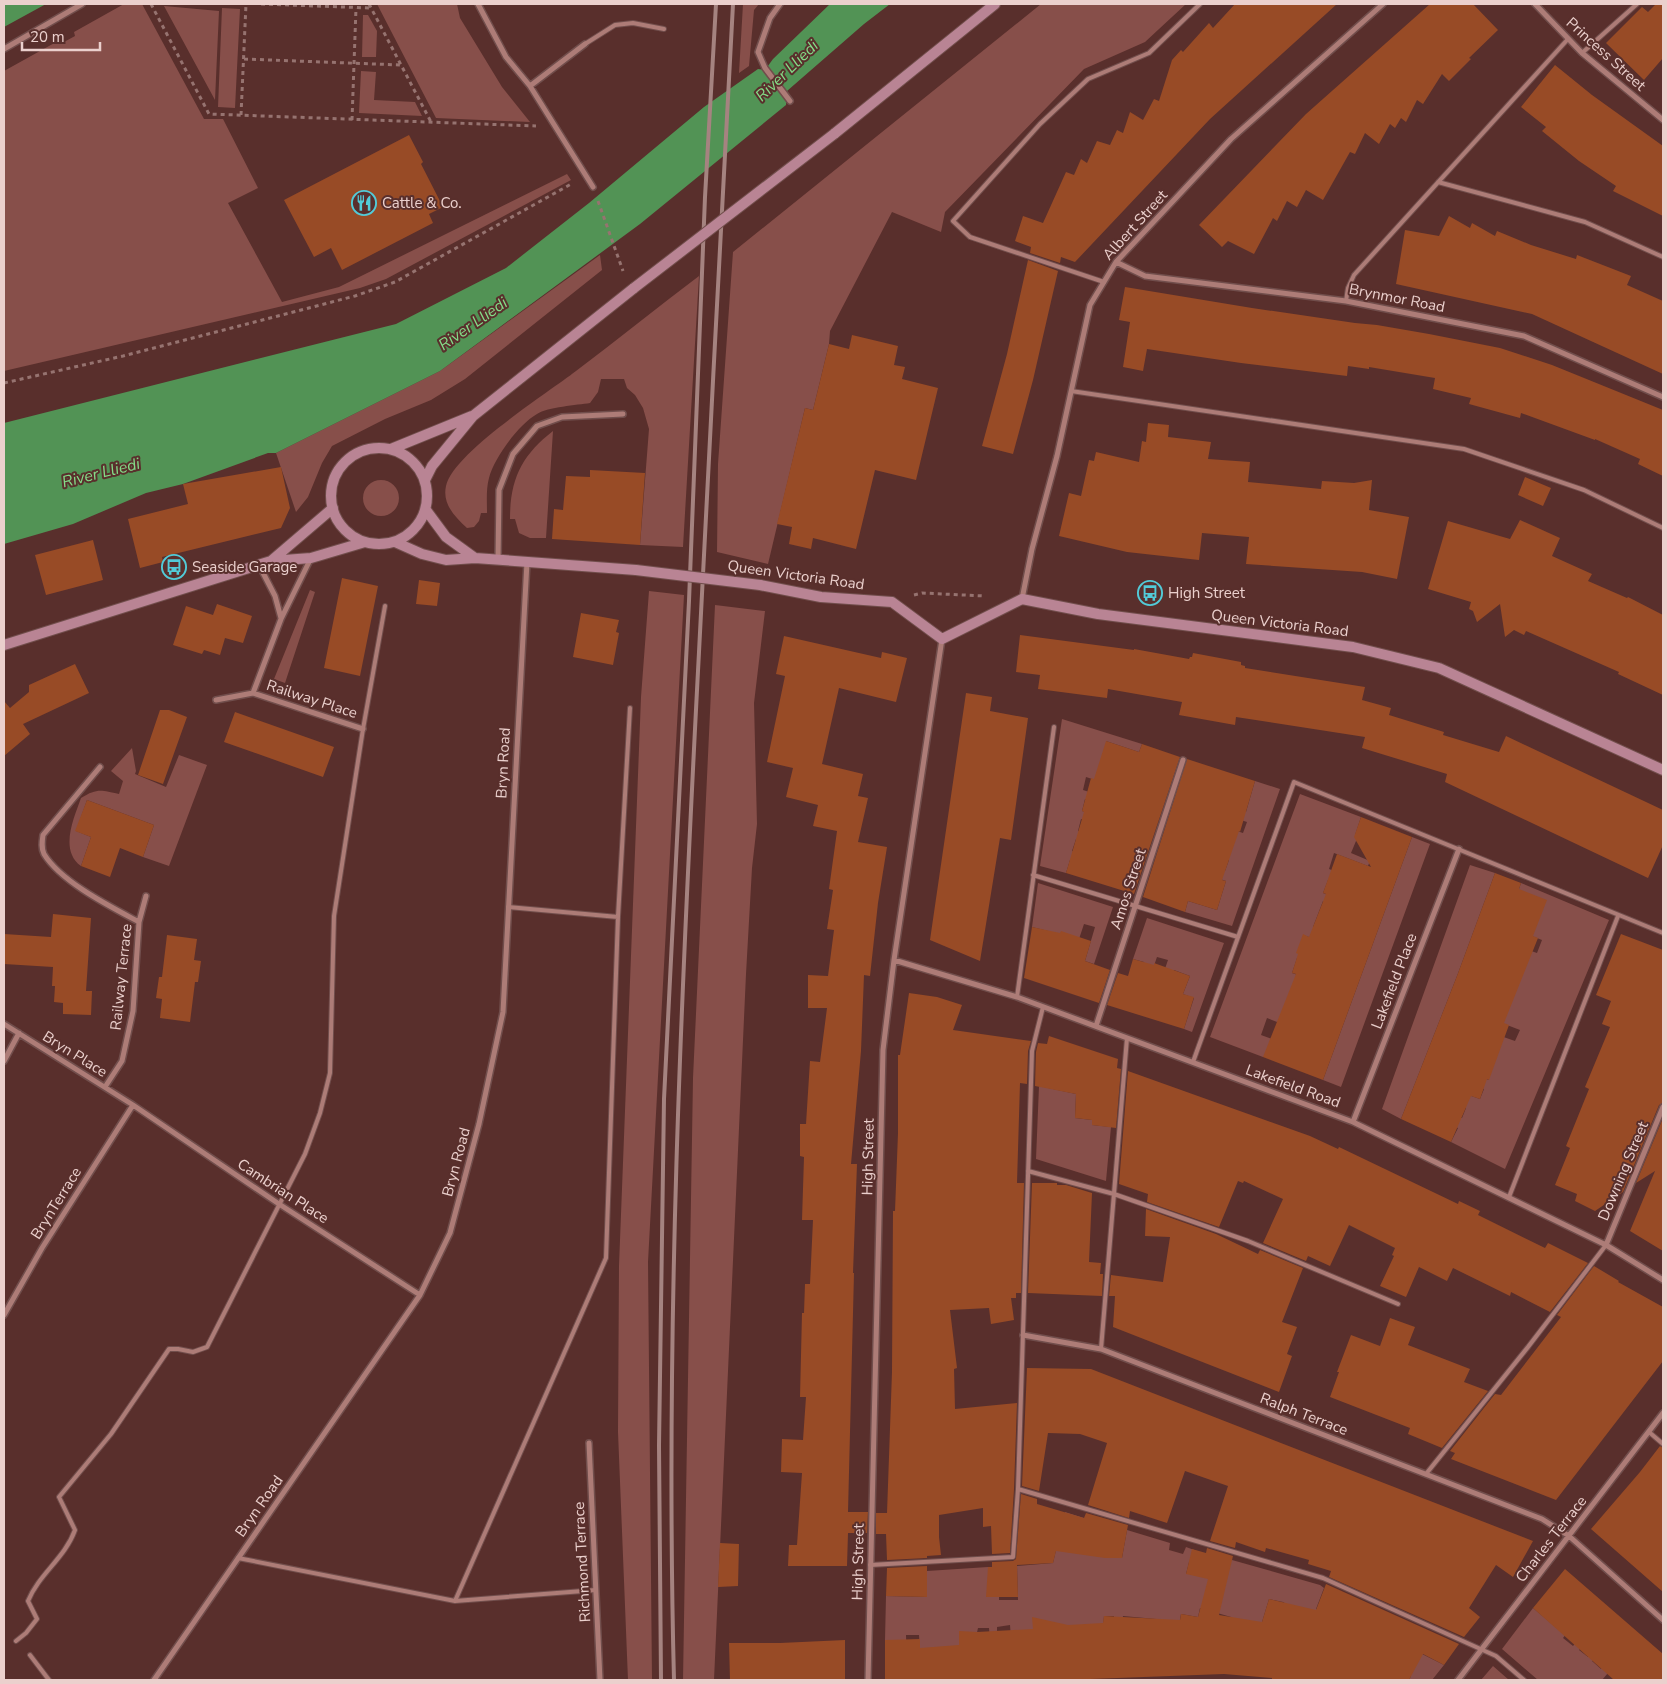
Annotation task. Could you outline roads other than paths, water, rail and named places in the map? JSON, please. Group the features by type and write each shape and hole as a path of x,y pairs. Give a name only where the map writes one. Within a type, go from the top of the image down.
{"main road":[{"path":"425,480 432,466 473,416 634,288 834,134 995,4"},
{"path":"391,449 473,416"},
{"path":"375,448 391,449 407,456 418,467 425,480 428,495 426,510 419,524 408,535 395,542 380,544 365,542 352,535 340,524 333,508 331,492 335,476 345,462 359,452 375,448"},
{"path":"270,561 333,508"},
{"path":"426,510 446,537 475,558"},
{"path":"4,645 270,561 311,558 365,542"},
{"name":"Queen Victoria Road","path":"395,542 422,554 446,560 475,558 636,570 760,585 821,597 892,602 942,639"},
{"path":"942,639 1022,599"},
{"name":"Queen Victoria Road","path":"1022,599 1098,614 1353,647 1439,668 1663,770"}],"street":[{"path":"4,49 82,4"},
{"path":"478,4 506,57 530,86 593,186"},
{"path":"780,4 770,18 758,52 765,68 790,101"},
{"name":"Albert Street","path":"1022,599 1032,549 1057,456 1090,305 1116,262 1231,139 1383,4"},
{"name":"Princess Street","path":"1535,4 1582,53 1663,120"},
{"path":"530,86 585,44"},
{"name":"Brynmor Road","path":"1116,262 1145,276 1346,301 1524,336 1663,397"},
{"path":"498,560 499,490 514,454 537,426 562,417 623,414"},
{"name":"Railway Place","path":"254,693 281,619 311,558"},
{"name":"Bryn Road","path":"154,1680 420,1295 450,1233 479,1124 503,1012 527,562"},
{"path":"259,565 275,596 281,619"},
{"name":"High Street","path":"868,1680 883,1050 894,960 942,639"},
{"name":"Railway Place","path":"216,700 254,693 363,729"},
{"name":"Amos Street","path":"1096,1026 1183,760"},
{"path":"100,767 44,835 41,844 44,854 66,878 104,903 139,922"},
{"name":"Lakefield Place","path":"1353,1122 1459,849"},
{"name":"Railway Terrace","path":"105,1087 122,1061 133,1010 139,922 146,896"},
{"name":"Lakefield Road","path":"894,960 1017,997 1353,1122 1606,1245 1663,1280"},
{"name":"Bryn Place","path":"4,1024 133,1105"},
{"path":"4,1061 19,1033"},
{"name":"Cambrian Place","path":"133,1105 279,1204 420,1295"},
{"name":"BrynTerrace","path":"4,1315 42,1248 133,1105"},
{"name":"Downing Street","path":"1606,1245 1663,1107"},
{"name":"Ralph Terrace","path":"1022,1335 1101,1349 1542,1519 1569,1536 1663,1620"},
{"name":"Charles Terrace","path":"1458,1680 1663,1413"},
{"name":"Richmond Terrace","path":"589,1443 600,1680"}],"lane":[{"path":"1104,282 970,237 953,221 1040,124 1088,79 1149,52 1200,4"},
{"path":"1582,53 1637,4"},
{"path":"585,44 615,25 633,23 664,29"},
{"path":"1346,301 1348,288 1354,275 1568,38"},
{"path":"1438,182 1585,222 1663,257"},
{"path":"1071,391 1464,449 1584,490 1663,528"},
{"path":"16,1641 26,1633 37,1619 28,1601 32,1590 70,1543 75,1530 59,1497 111,1434 169,1349 193,1352 207,1347 305,1154 320,1112 330,1074 334,916 363,729 385,606"},
{"path":"455,1601 606,1258 618,917 630,708"},
{"path":"1017,997 1054,727"},
{"path":"1193,1062 1294,782 1663,933"},
{"path":"1033,875 1238,937"},
{"path":"508,906 618,917"},
{"path":"1508,1197 1618,916"},
{"path":"870,1565 1013,1557 1018,1489 1032,1051 1042,1007"},
{"path":"1101,1349 1127,1038"},
{"path":"1028,1171 1114,1194 1248,1241 1398,1304"},
{"path":"1426,1474 1528,1348 1606,1245"},
{"path":"1649,1432 1663,1444"},
{"path":"1018,1489 1323,1578 1496,1656 1524,1680"},
{"path":"238,1558 455,1601 596,1590"},
{"path":"30,1655 49,1680"}],"water":[{"path":"4,4 46,4 4,27"},
{"name":"River Lliedi","path":"830,4 890,4 787,91 786,105 640,224 440,371 276,453 268,453 183,484 146,493 73,524 4,544 4,423 396,324 506,268 589,203 704,107 758,69 765,70 773,59"}],"railway":[{"path":"661,1680 659,1446 664,1099 689,601 705,197 716,4"},
{"path":"674,1680 672,1423 676,1166 692,780 733,4"}],"place":[{"name":"Cattle & Co.","path":"364,203"},
{"name":"Seaside Garage","path":"174,567"},
{"name":"High Street","path":"1150,593"}]}
